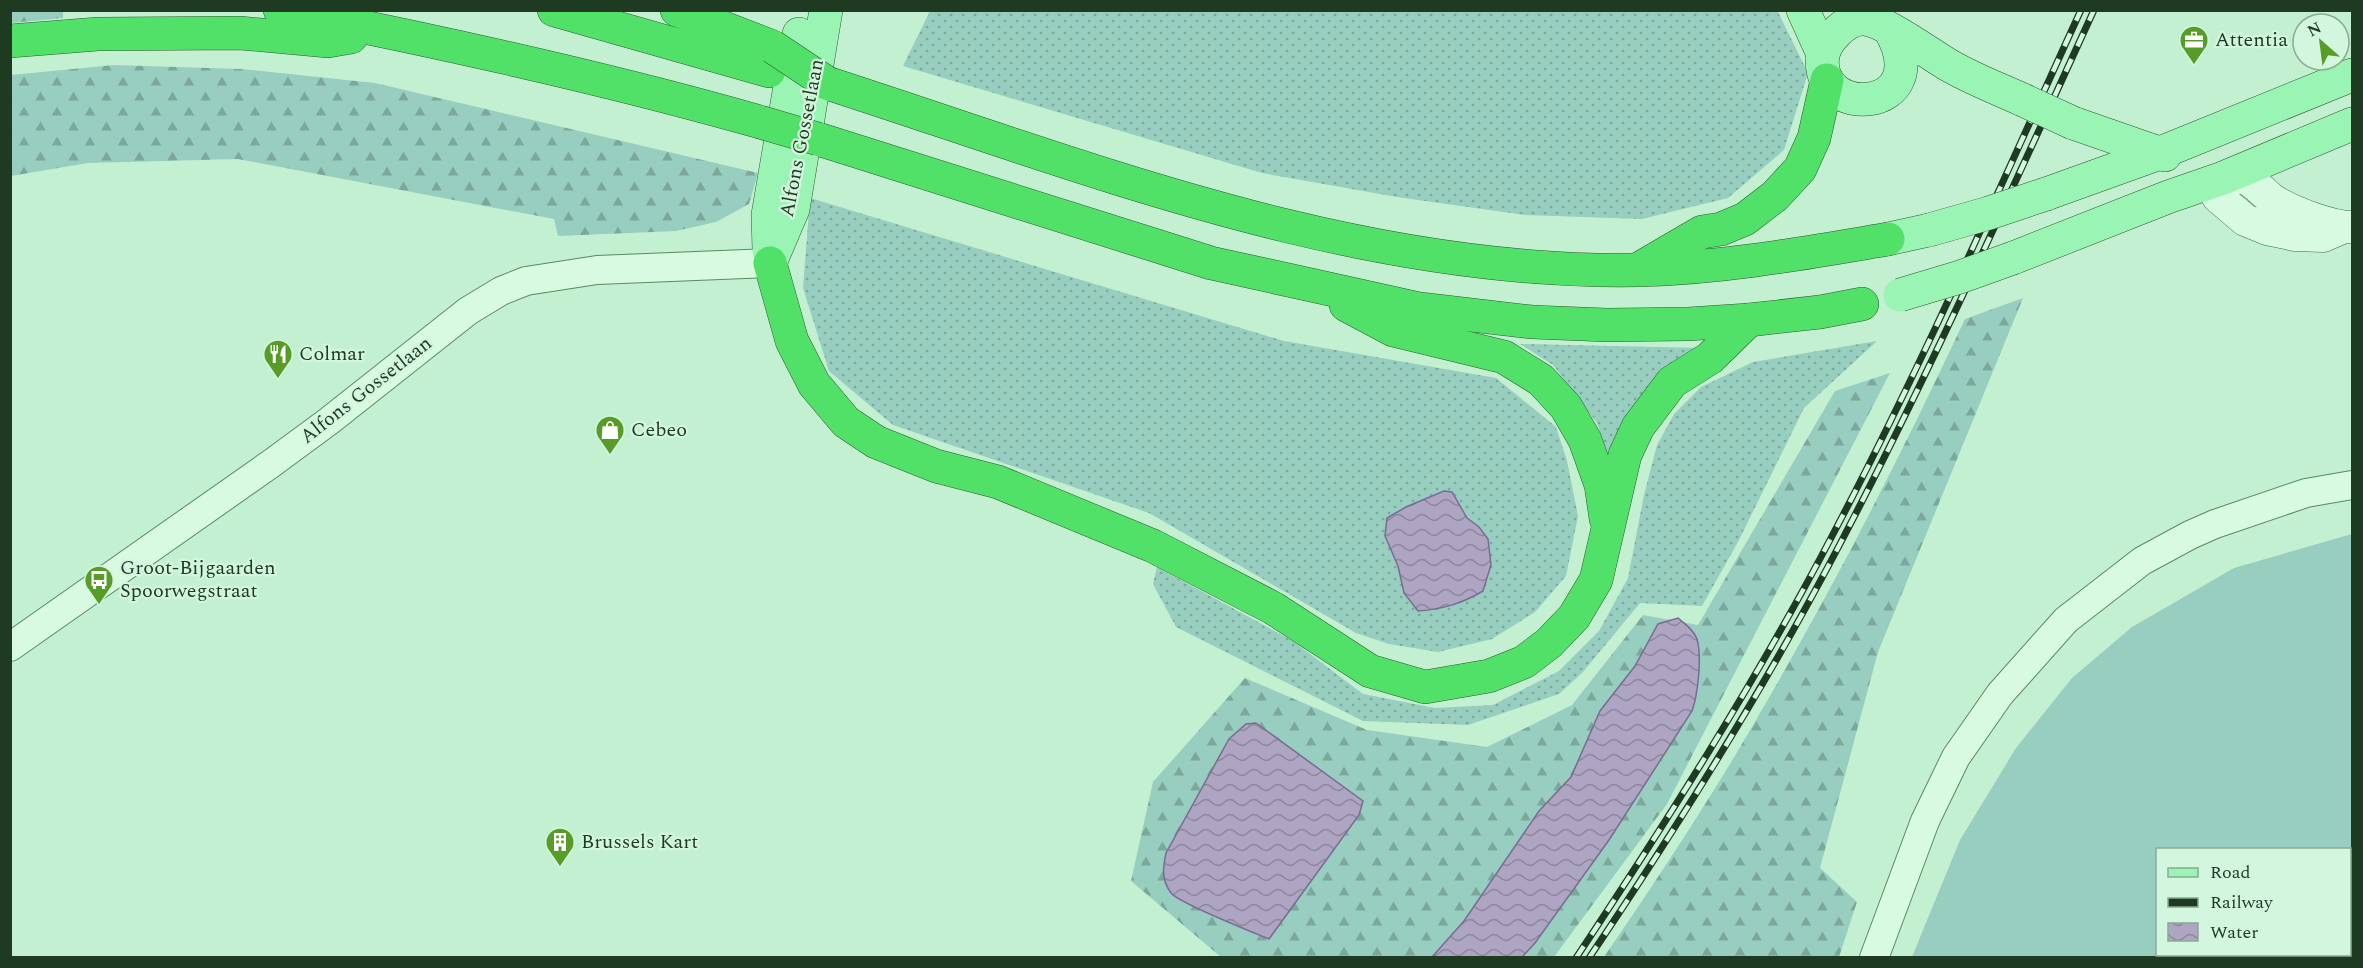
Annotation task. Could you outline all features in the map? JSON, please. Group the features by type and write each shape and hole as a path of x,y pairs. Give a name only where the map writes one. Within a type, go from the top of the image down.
{"highway":[{"path":"280,10 382,30 654,92 818,139 1211,263 1420,309 1532,322 1618,325 1749,320 1820,312 1862,304"},
{"path":"554,10 771,59"},
{"path":"677,10 771,59 827,83 1149,187 1260,219 1405,250 1507,265 1638,270 1749,262 1888,239"},
{"path":"10,42 98,34 228,33 328,41 382,30"},
{"path":"1638,270 1702,232 1721,229 1745,219 1776,196 1800,169 1814,138 1825,67"},
{"path":"770,263 792,341 814,384 846,422 876,442 936,466 998,482 1153,546 1273,608 1370,671 1425,687 1490,676 1524,662 1549,643 1574,617 1596,579 1625,455 1638,427 1672,382 1710,358 1749,320"},
{"path":"1312,287 1392,330 1504,357 1541,380 1566,407 1585,440 1601,485 1607,533"}],"main road":[{"name":"Alfons Gossetlaan","path":"770,263 768,215 802,10"},
{"name":"Alfons Gossetlaan","path":"770,263 793,209 826,10"},
{"path":"1803,10 1825,67 1840,93 1856,100 1870,100 1883,95 1894,86 1901,72 1902,61 1898,43 1868,20"},
{"path":"1825,67 1829,39 1852,21 1868,20 1926,49 1951,67 2073,123 2223,178"},
{"path":"1888,239 1989,213 2046,194 2160,153 2352,75"},
{"path":"1862,304 1960,277 2013,258 2168,196 2223,178 2352,124"},
{"path":"2223,178 2218,197 2245,220 2267,230 2295,235 2323,236 2348,227"}],"street":[{"name":"Alfons Gossetlaan","path":"10,647 272,463 468,311 501,291 526,281 597,270 770,263"},
{"path":"1874,957 1925,821 1956,757 2000,694 2066,620 2142,561 2190,535 2215,524 2306,493 2352,485"}],"green space":[{"path":"1777,10 1808,73 1784,150 1728,198 1642,219 1525,215 1397,197 1262,173 903,66 930,11"},
{"path":"10,11 63,11 63,18 11,23"},
{"path":"114,65 241,69 375,83 758,173 749,204 716,222 676,231 558,236 554,219 238,159 88,163 11,176 11,75"},
{"path":"810,198 1284,341 1496,378 1556,427 1567,461 1578,516 1566,576 1535,612 1492,639 1438,652 1389,644 1356,633 1149,513 893,425 829,371 803,288"},
{"path":"2023,298 1878,652 1820,868 1857,902 1839,957 1604,957 1708,799 1794,654 1870,512 1965,319"},
{"path":"1877,341 1804,408 1739,540 1702,606 1640,603 1583,672 1559,694 1468,725 1363,721 1176,627 1153,584 1157,567 1293,641 1363,694 1435,708 1493,705 1559,671 1599,631 1628,578 1644,495 1657,445 1674,414 1701,387 1753,362"},
{"path":"1520,344 1704,348 1613,468 1597,423 1553,365"},
{"path":"1890,373 1667,804 1554,957 1221,957 1131,881 1153,782 1245,678 1367,730 1487,747 1572,705 1643,615 1698,625 1835,391","holes":["1246,724 1269,939 1203,911 1172,894 1166,853 1229,739"]},
{"path":"2352,534 2352,957 1912,957 1960,840 2016,748 2072,678 2132,627 2234,568"}],"water":[{"path":"1444,491 1452,492 1467,518 1479,527 1488,539 1491,565 1483,591 1452,605 1418,611 1404,593 1398,566 1385,536 1387,518 1406,507"},
{"path":"1678,618 1689,627 1697,639 1699,675 1692,711 1609,840 1535,943 1522,957 1432,957 1464,921 1539,811 1571,777 1600,711 1635,666 1658,624"},
{"path":"1256,723 1363,801 1359,815 1269,939 1177,898 1168,888 1164,873 1166,853 1229,739 1246,724"}],"railway":[{"path":"1576,958 1709,751 1772,646 1831,538 1929,342 2081,10"},
{"path":"1589,958 1721,753 1783,649 1841,542 1939,344 2094,10"}],"place":[{"name":"Attentia","path":"2194,66"},
{"name":"Colmar","path":"278,380"},
{"name":"Cebeo","path":"610,456"},
{"name":"Groot-Bijgaarden Spoorwegstraat","path":"99,606"},
{"name":"Brussels Kart","path":"560,868"}]}
